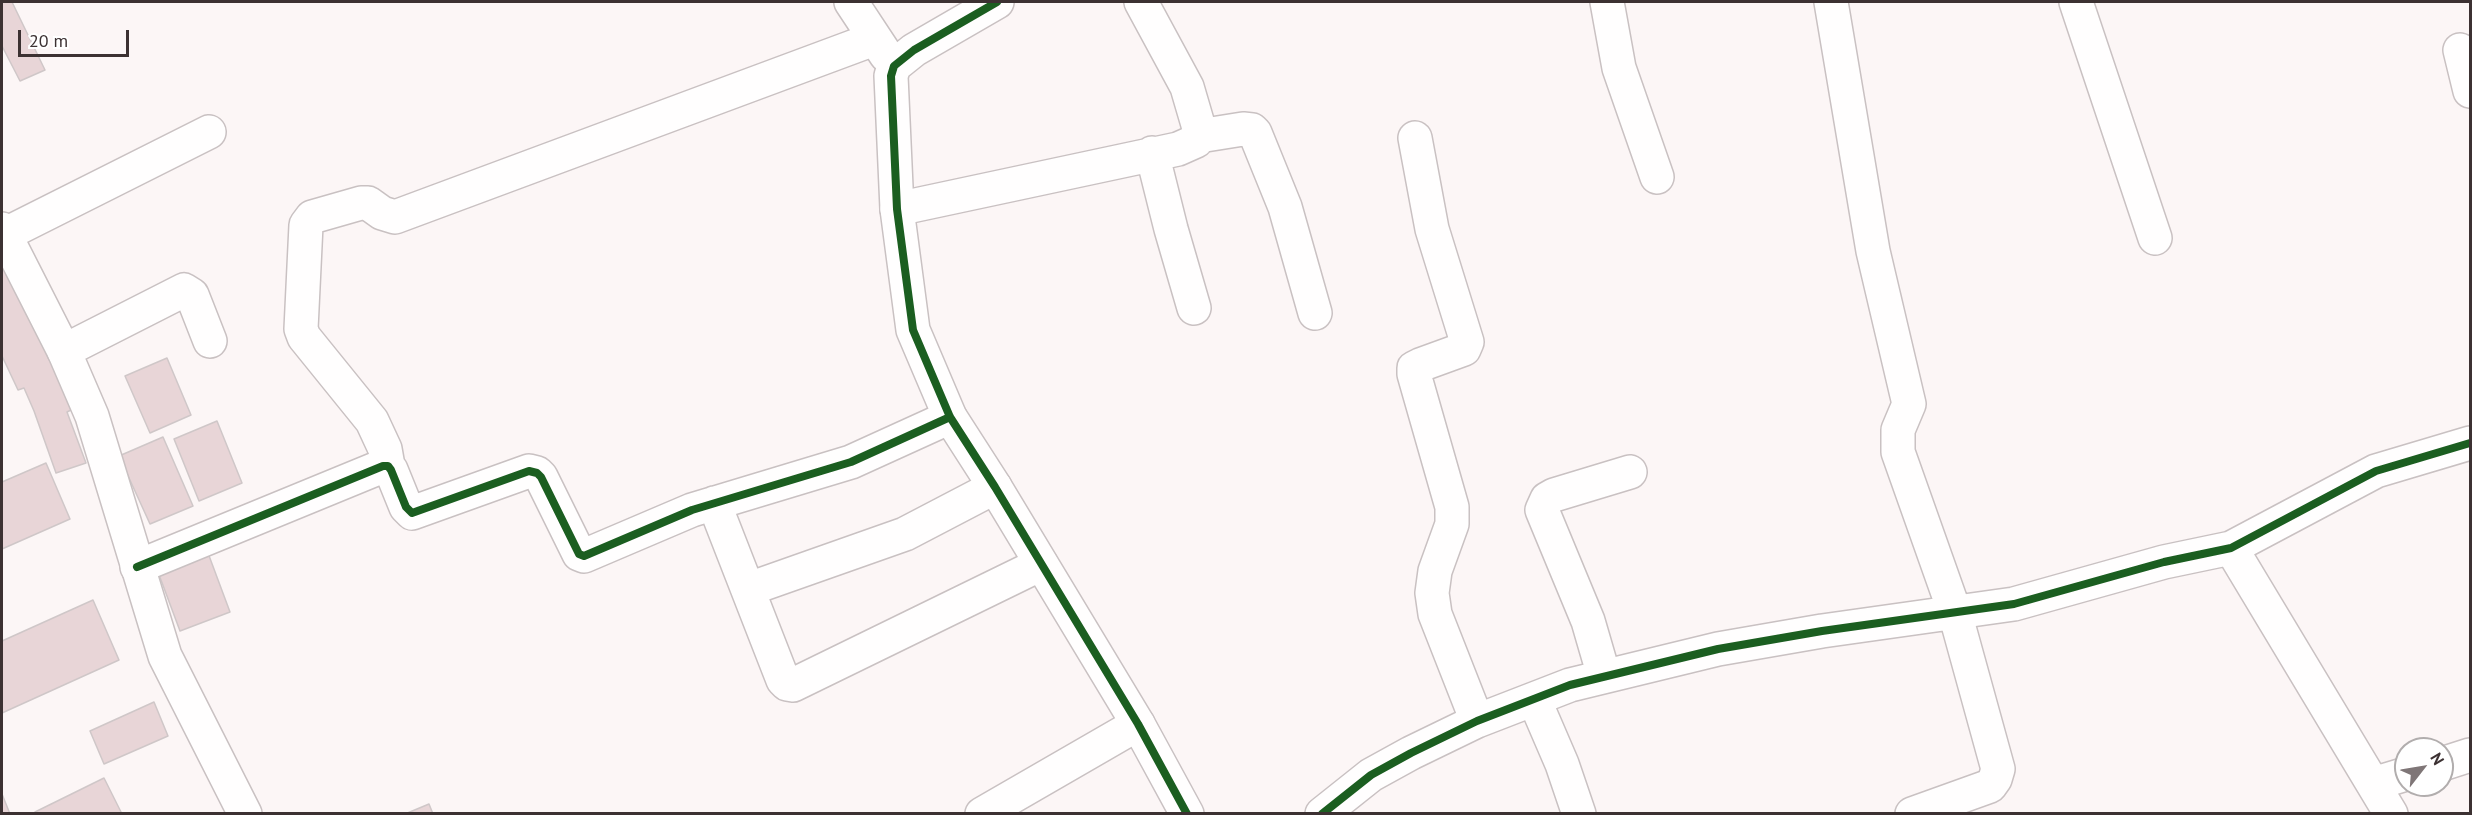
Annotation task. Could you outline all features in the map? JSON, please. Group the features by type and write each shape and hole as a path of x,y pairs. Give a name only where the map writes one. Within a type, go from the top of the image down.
{"street":[{"path":"851,2 894,66"},
{"path":"997,2 914,50 894,66 891,89 897,209 913,330 950,417 995,487 1138,724 1187,813"},
{"path":"897,209 1186,147 1196,141 1199,136 1197,119 1187,87 1141,2"},
{"path":"1606,2 1619,68 1657,177"},
{"path":"1831,2 1873,251 1909,404 1898,430 1898,452 1955,613 1998,769 1990,786 1912,813"},
{"path":"2076,2 2155,238"},
{"path":"874,39 395,217 382,213 368,203 312,217 306,225 301,329 304,337 372,420 385,449 388,466 406,507 412,513 529,471 541,477 579,554 584,556 692,510 851,462 950,417"},
{"path":"2460,50 2470,91"},
{"path":"1199,136 1243,129 1252,130 1255,133 1285,207 1315,313"},
{"path":"209,132 3,232 64,351 102,444 165,656 245,813"},
{"path":"1415,138 1432,229 1467,342 1464,349 1414,368 1452,507 1452,525 1435,571 1432,592 1435,614 1478,721"},
{"path":"1152,153 1194,308"},
{"path":"64,351 184,290 192,295 210,340"},
{"path":"1322,813 1371,775 1411,753 1478,721 1569,685 1718,649 1822,631 2014,603 2164,562 2231,548 2376,471 2470,443"},
{"path":"137,567 379,467 388,466"},
{"path":"1604,676 1588,621 1542,510 1547,499 1554,495 1630,472"},
{"path":"749,589 905,534 995,487"},
{"path":"714,503 783,680 787,684 793,685 1041,564"},
{"path":"2231,548 2391,813"},
{"path":"1534,699 1562,764 1579,813"},
{"path":"988,812 1138,724"},
{"path":"2454,760 2470,755"},
{"path":"2373,784 2394,778"}],"building":[{"path":"2,2 12,2 45,70 20,81 2,46"},
{"path":"4,265 53,362 71,410 67,412 86,463 56,473 24,388 18,390 2,356 2,266"},
{"path":"167,358 191,415 150,433 125,376"},
{"path":"217,421 242,483 199,501 174,439"},
{"path":"163,437 193,506 150,524 119,456"},
{"path":"46,463 70,519 2,549 2,482"},
{"path":"208,553 230,612 180,631 158,572"},
{"path":"93,600 119,660 2,713 2,641"},
{"path":"154,702 168,736 104,764 90,731"},
{"path":"104,778 122,814 36,814 35,812"},
{"path":"2,794 10,814 2,814"},
{"path":"429,804 433,814 405,814"}],"cycle path":[{"path":"997,2 914,50 894,66 891,76 897,209 913,330 950,417 995,487 1138,724 1187,814"},
{"path":"137,567 383,466 388,466 391,470 406,507 412,513 529,471 537,473 579,554 584,556 692,510 851,462 950,417"},
{"path":"1322,814 1371,775 1411,753 1477,721 1570,685 1718,649 1822,631 2014,604 2164,562 2231,548 2376,471 2470,443"}]}
